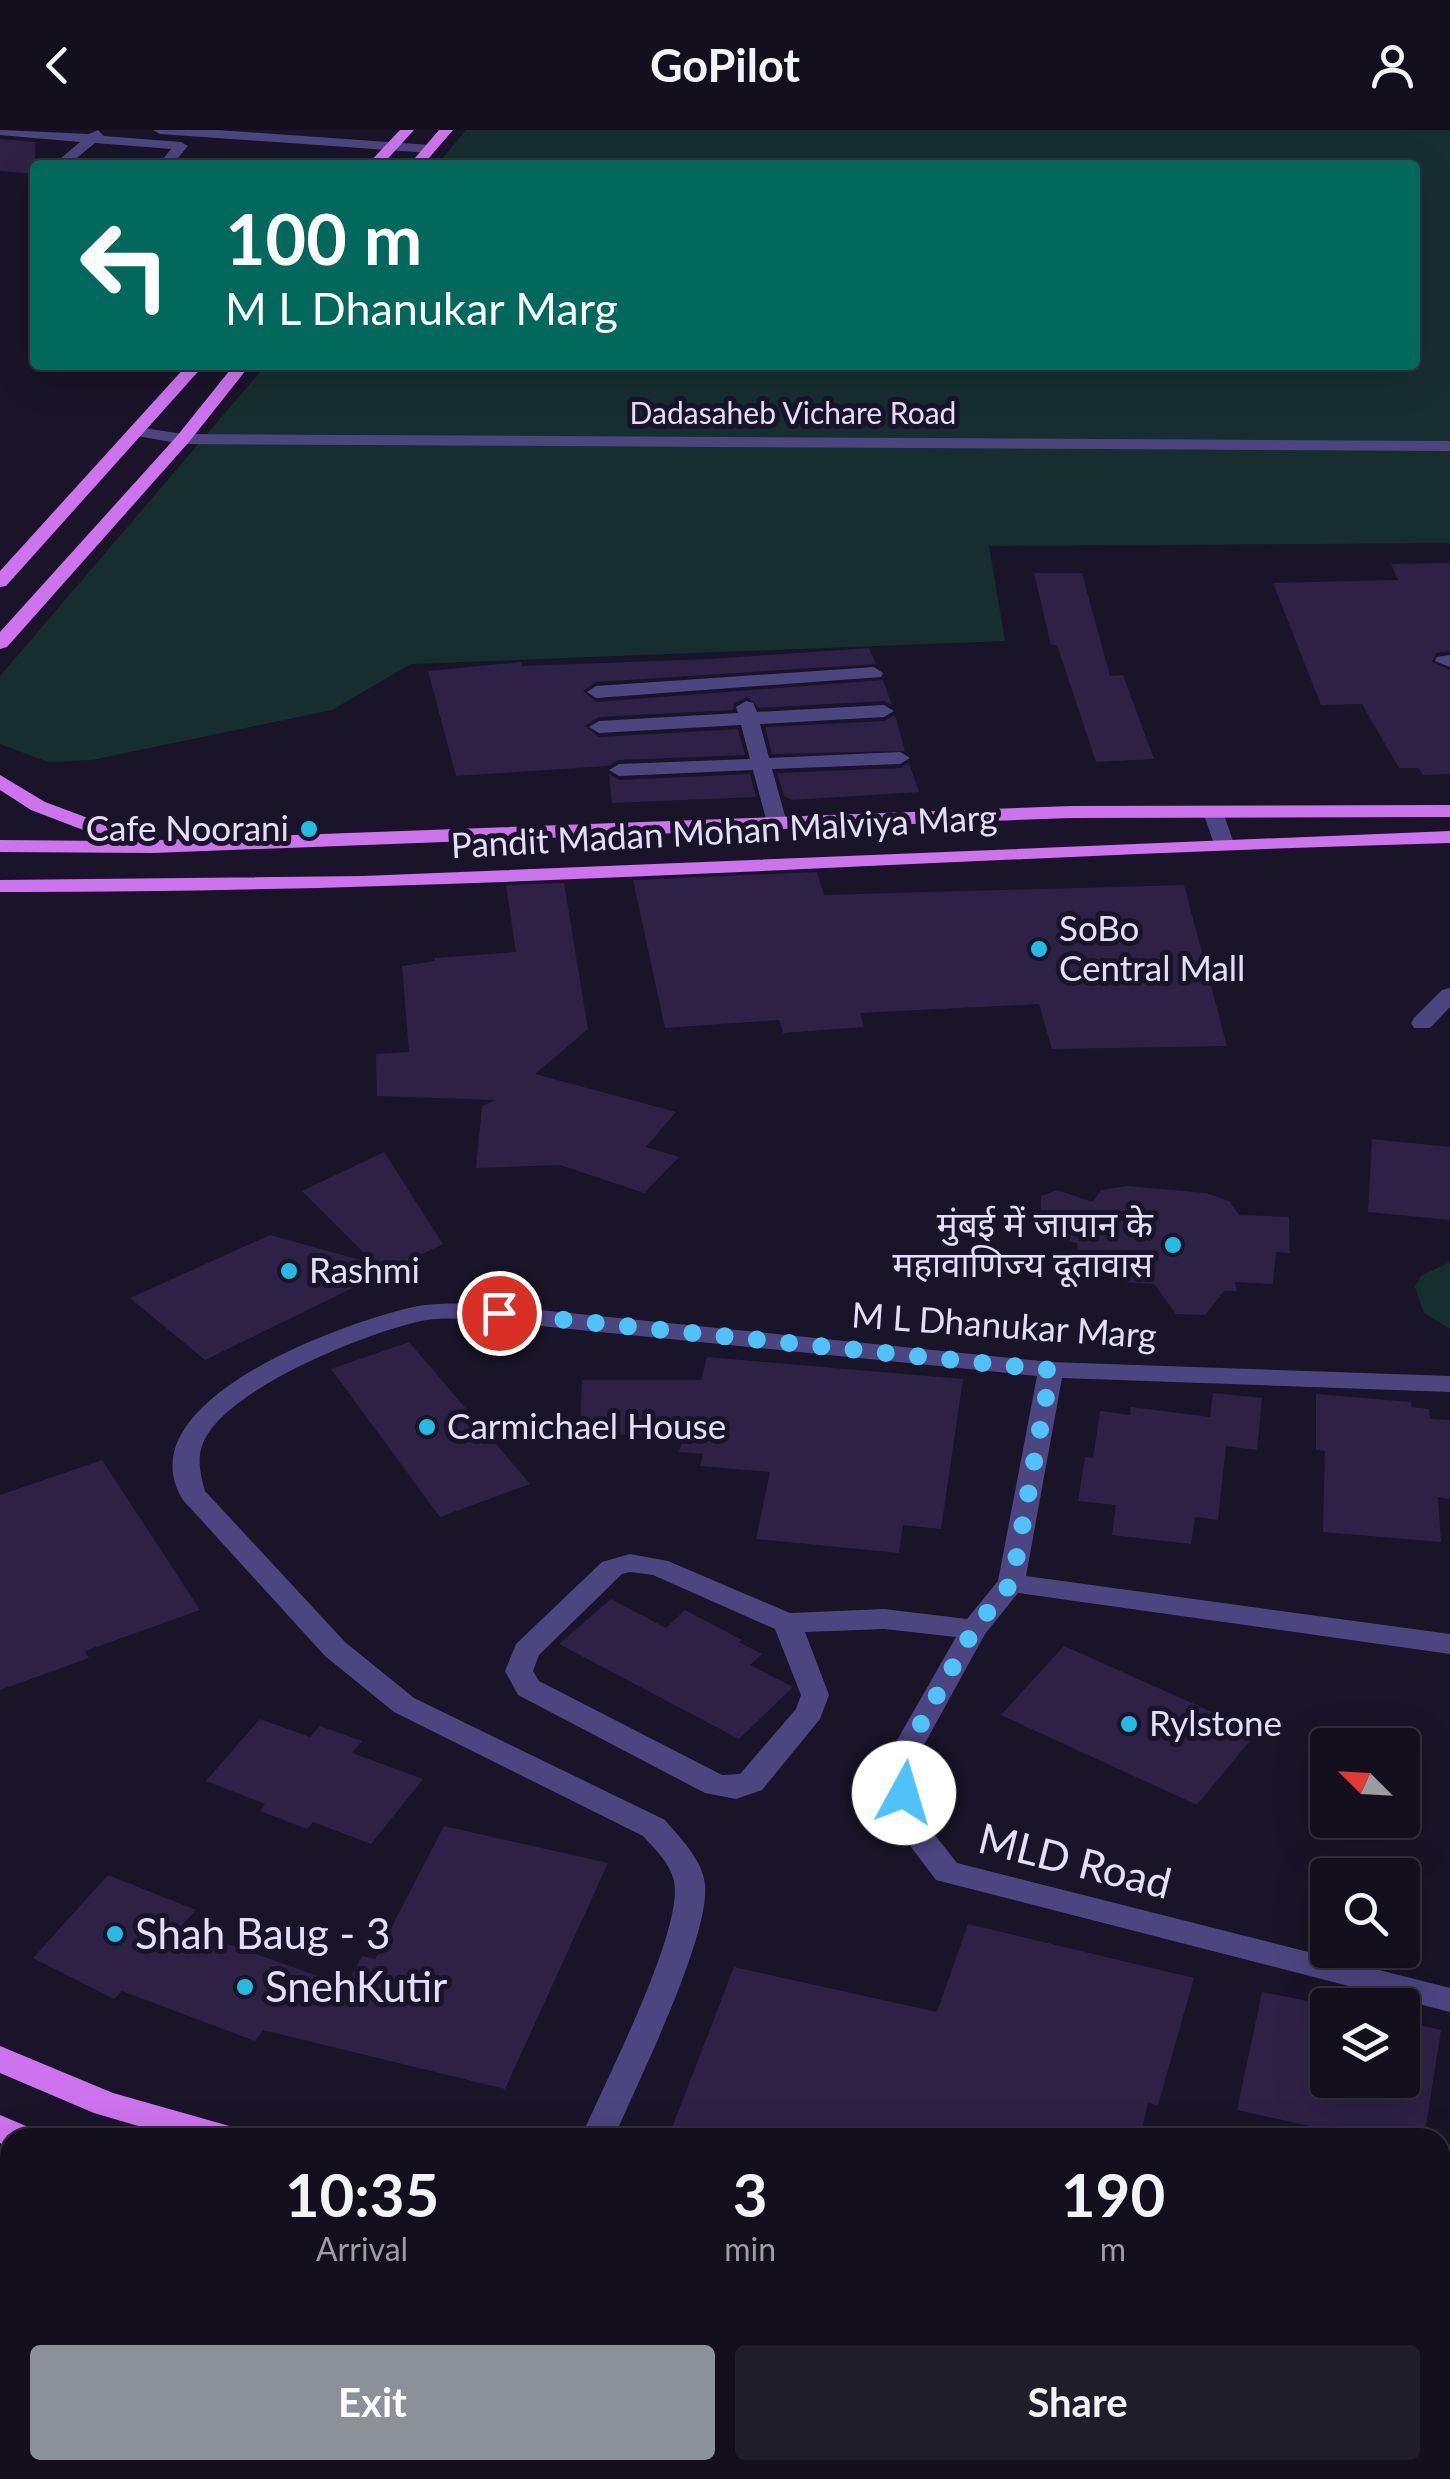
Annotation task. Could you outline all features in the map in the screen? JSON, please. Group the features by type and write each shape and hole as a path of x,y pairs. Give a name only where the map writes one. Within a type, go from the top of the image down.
{"main road":[{"path":"378,160 407,130"},
{"path":"420,160 446,130"},
{"path":"0,582 192,370"},
{"path":"0,644 183,439 238,370"},
{"path":"0,781 38,806 84,826 152,847"},
{"name":"Pandit Madan Mohan Malviya Marg","path":"0,846 152,847 1071,812 1450,811"},
{"path":"670,827 676,867"},
{"name":"Pandit Madan Mohan Malviya Marg","path":"0,886 141,888 1223,841 1450,837"},
{"path":"0,904 141,888"},
{"path":"0,2059 106,2104 192,2128"}],"street":[{"path":"160,130 430,149"},
{"path":"0,131 98,134 181,146 169,160"},
{"path":"66,160 98,134"},
{"name":"Dadasaheb Vichare Road","path":"136,432 183,439 1450,446"},
{"path":"596,692 874,673"},
{"path":"739,683 777,823"},
{"path":"599,727 884,711"},
{"path":"620,770 900,758"},
{"path":"1214,814 1223,841"},
{"path":"1422,1023 1450,995"},
{"name":"M L Dhanukar Marg","path":"600,2128 684,1927 690,1888 680,1857 654,1828 404,1705 335,1649 193,1494 186,1478 188,1444 216,1406 290,1363 419,1314 470,1311 1051,1370 1450,1384"},
{"name":"MLD Road","path":"1051,1370 1012,1582 974,1629 899,1763 908,1824 947,1872 1450,2000"},
{"path":"787,1624 815,1695 810,1712 751,1782 736,1788 716,1786 528,1688 520,1671 526,1651 554,1623 612,1568 630,1563 658,1567 787,1624 884,1619 974,1629"},
{"path":"1012,1582 1450,1644"}],"green space":[{"path":"466,130 1450,130 1450,543 989,546 1005,641 411,664 332,710 92,760 48,762 0,744 0,676 262,370 1420,370 1420,160 441,160"},
{"path":"1450,1262 1450,1329 1424,1313 1415,1287 1421,1276"}],"building":[{"path":"0,139 35,142 30,174 0,171"},
{"path":"1450,563 1450,651 1436,653 1432,662 1450,670 1450,774 1423,775 1419,768 1399,768 1362,704 1321,705 1273,583 1398,580 1391,564"},
{"path":"1034,573 1082,573 1110,676 1123,675 1154,759 1096,762 1057,645 1051,645"},
{"path":"869,648 876,664 596,682 583,691 596,702 883,680 892,705 884,701 759,708 747,697 734,704 733,710 599,717 585,726 599,737 738,729 745,755 619,760 608,766 456,776 428,671 521,662 522,666 711,659"},
{"path":"895,715 905,751 772,754 765,727 884,721"},
{"path":"909,763 919,792 792,800 784,796 777,773 900,768"},
{"path":"609,774 619,780 750,774 756,797 612,803"},
{"path":"817,872 824,895 1184,885 1227,1046 1052,1049 1039,1004 860,1013 864,1027 783,1033 779,1020 665,1028 633,880"},
{"path":"564,883 588,1029 535,1074 676,1112 646,1147 679,1157 644,1193 560,1165 476,1168 482,1106 495,1100 377,1096 376,1054 409,1052 402,966 435,958 516,952 506,885"},
{"path":"1372,1139 1450,1147 1450,1220 1368,1212"},
{"name":"Rashmi","path":"384,1152 443,1244 205,1360 130,1298 270,1235 375,1264 302,1191"},
{"path":"1127,1186 1206,1193 1229,1201 1239,1215 1289,1217 1290,1253 1276,1252 1273,1284 1235,1282 1237,1291 1224,1291 1205,1315 1176,1314 1154,1284 1123,1282 1120,1273 1080,1269 1077,1243 1040,1236 1041,1196 1057,1190 1093,1202 1101,1190"},
{"name":"Carmichael House","path":"409,1342 530,1484 440,1517 331,1369"},
{"path":"707,1357 963,1379 941,1529 903,1525 899,1553 756,1539 770,1472 700,1466 703,1454 679,1452 684,1434 580,1435 582,1380 701,1380"},
{"path":"1213,1393 1262,1398 1257,1450 1226,1446 1218,1520 1195,1517 1191,1544 1112,1535 1116,1505 1078,1501 1085,1457 1093,1458 1100,1411 1130,1415 1131,1407 1210,1417"},
{"path":"1316,1394 1411,1402 1411,1407 1429,1409 1430,1419 1450,1420 1450,1499 1438,1497 1441,1542 1323,1532 1325,1451 1316,1450"},
{"path":"102,1460 200,1610 85,1651 89,1658 0,1690 0,1495"},
{"path":"611,1599 666,1628 685,1610 762,1654 750,1665 793,1687 739,1739 559,1644"},
{"name":"Rylstone","path":"1064,1646 1257,1732 1197,1805 1001,1715"},
{"path":"260,1719 310,1737 320,1726 362,1741 352,1753 423,1779 371,1844 313,1822 307,1829 260,1811 265,1804 206,1781"},
{"path":"444,1826 608,1863 505,2089 263,2030 255,2041 122,1991 114,1999 33,1958 108,1875 196,1910 180,1927 346,1986 362,1956 375,1959"},
{"path":"968,1924 1194,1978 1158,2105 1148,2103 1142,2128 672,2128 734,1967 937,2012"},
{"path":"1262,1992 1310,2001 1310,2098 1420,2098 1420,2025 1441,2030 1426,2128 1318,2128 1237,2110"}],"place":[{"name":"Cafe Noorani","path":"309,829"},
{"name":"SoBo Central Mall","path":"1039,949"},
{"name":"मुंबई में जापान के महावाणिज्य दूतावास","path":"1173,1245"},
{"name":"Rashmi","path":"289,1271"},
{"name":"Carmichael House","path":"427,1427"},
{"name":"Rylstone","path":"1129,1724"},
{"name":"Shah Baug - 3","path":"115,1934"},
{"name":"SnehKutir","path":"245,1987"}],"route":[{"path":"499,1313 1051,1370 1012,1582 974,1629 899,1763 904,1793"}]}
